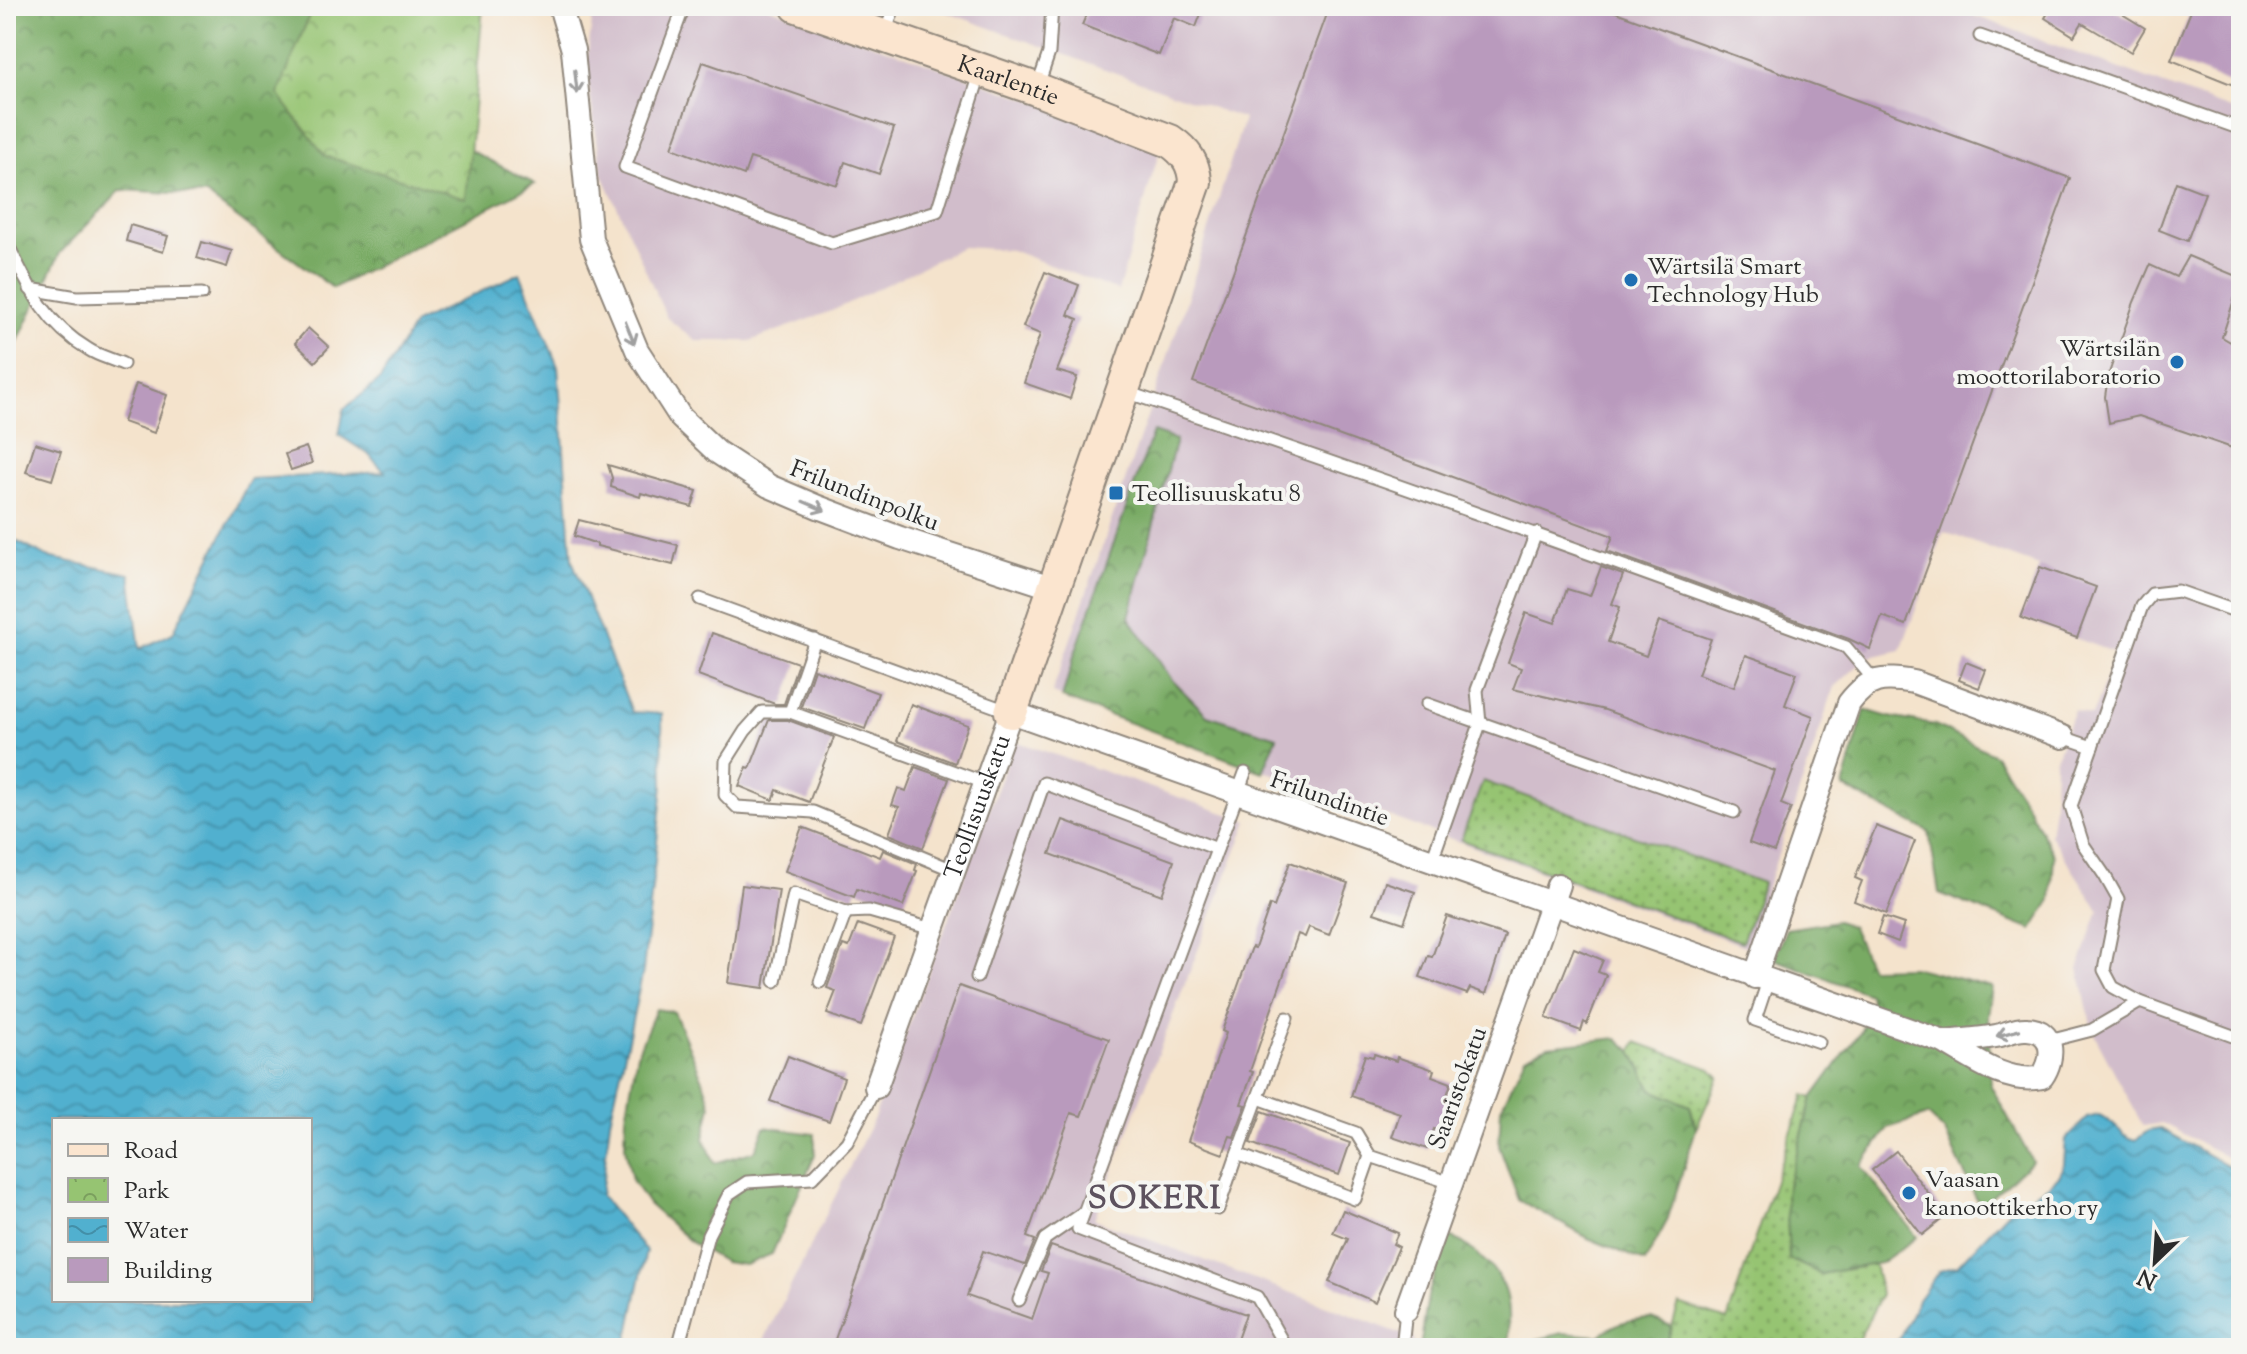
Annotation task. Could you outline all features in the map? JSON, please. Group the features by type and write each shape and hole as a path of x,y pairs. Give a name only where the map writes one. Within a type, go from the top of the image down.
{"street":[{"name":"Frilundinpolku","path":"560,6 573,50 591,239 637,350 681,418 717,452 781,491 900,538 1054,588"},
{"name":"Kaarlentie","path":"797,6 1036,89 1170,141 1181,148 1194,168 1195,182"},
{"name":"Teollisuuskatu","path":"876,1087 1011,712 1195,182"},
{"path":"1762,979 1849,703 1861,688 1874,680 1914,682 2063,737"},
{"name":"Frilundintie","path":"1011,712 1242,783 1432,860 1554,894 1762,979 1944,1042 2009,1077 2028,1080 2042,1077 2048,1068 2052,1050 2040,1031 2028,1029 2014,1030 2000,1036 1944,1042"},
{"name":"Saaristokatu","path":"1406,1310 1554,894"}],"lane":[{"path":"684,6 625,167 832,243 937,211 982,70"},
{"path":"884,36 894,6"},
{"path":"1036,89 1049,53 1052,6"},
{"path":"1980,36 2241,129"},
{"path":"6,241 47,316 88,350 123,364"},
{"path":"30,289 77,297 202,294"},
{"path":"1121,390 1201,415 1536,533 1846,647 1874,680"},
{"path":"1432,860 1480,724 1477,690 1536,533"},
{"path":"2241,613 2178,591 2152,594 2142,606 2071,806 2083,844 2118,899 2104,970 2113,987 2140,1002 2241,1039"},
{"name":"Frilundintie","path":"700,599 1011,712"},
{"path":"790,712 815,640"},
{"path":"1427,704 1734,812"},
{"path":"953,870 813,812 737,807 725,795 726,761 745,731 762,712 790,712 985,783"},
{"path":"2063,737 2092,747"},
{"path":"977,977 1044,783 1217,849"},
{"path":"1242,783 1078,1229 1257,1297 1286,1348"},
{"path":"775,981 794,894 846,912 869,911 932,929"},
{"path":"820,982 846,912"},
{"path":"1762,979 1755,1020 1819,1042"},
{"path":"2049,1041 2092,1030 2140,1002"},
{"path":"1218,1209 1287,1018"},
{"name":"Teollisuuskatu","path":"678,1348 708,1235 729,1194 747,1182 812,1178 847,1142 876,1087"},
{"path":"1258,1098 1356,1133 1370,1156 1451,1183"},
{"path":"1237,1154 1355,1199 1370,1156"},
{"path":"1019,1300 1045,1239 1084,1212"},
{"path":"1402,1348 1406,1310"}],"shaded area":[{"path":"594,6 765,6 1161,146 1118,291 1011,250 962,247 834,310 750,341 696,341 667,318 602,173 586,68"},
{"path":"929,6 1948,6 2241,113 2241,1164 2162,1123 2143,1126 2092,1030 2079,968 2099,910 2050,835 2055,760 2074,710 2092,716 2116,653 2021,618 2039,566 1944,532 1901,650 1866,658 1834,688 1747,947 1052,693 1182,315 1244,119"},
{"path":"1015,741 1248,821 1094,1219 1415,1339 1412,1348 760,1348 874,1118"}],"green space":[{"path":"6,6 395,6 408,118 535,184 333,288 206,195 121,190 60,253 6,366"},
{"path":"313,6 483,6 466,199 325,156 278,94"},
{"path":"1153,432 1176,440 1129,617 1172,680 1207,715 1277,737 1263,772 1062,698"},
{"path":"1865,710 1935,725 1995,755 2054,856 2051,900 2032,930 1939,893 1929,832 1843,787"},
{"path":"1483,781 1763,883 1742,942 1461,840"},
{"path":"1837,921 1852,927 1870,968 1912,967 1992,987 1988,1016 1991,1086 2032,1161 1980,1207 1945,1132 1928,1115 1888,1128 1861,1166 1917,1237 1881,1263 1821,1274 1789,1259 1786,1193 1812,1098 1861,1031 1871,1001 1869,994 1774,959 1786,929"},
{"path":"656,1009 674,1012 703,1080 711,1105 704,1139 715,1163 755,1151 765,1127 815,1134 815,1155 772,1254 745,1265 724,1262 692,1243 648,1204 632,1180 625,1147 626,1116 637,1054"},
{"path":"1617,1038 1632,1051 1652,1090 1690,1106 1696,1129 1667,1221 1645,1262 1588,1238 1519,1200 1499,1146 1501,1108 1525,1057 1548,1046"},
{"path":"1636,1042 1711,1069 1719,1077 1696,1129 1690,1106 1651,1090 1632,1051"},
{"path":"1804,1095 1812,1098 1786,1193 1821,1274 1874,1264 1881,1295 1854,1348 1665,1348 1679,1304 1727,1320"},
{"path":"1446,1237 1468,1247 1490,1267 1504,1287 1509,1348 1420,1348 1428,1296"},
{"path":"1651,1318 1672,1326 1665,1348 1534,1348 1535,1340 1562,1333 1599,1336 1624,1322"}],"water":[{"path":"520,273 558,367 572,560 632,712 662,714 663,786 643,971 610,1121 601,1196 646,1251 626,1348 6,1348 6,536 47,557 130,574 140,649 173,633 250,479 385,472 368,454 339,435 344,409 380,380 415,323"},
{"path":"2099,1115 2136,1140 2148,1131 2161,1129 2241,1173 2241,1348 1887,1348 1901,1337 1918,1300 1939,1271 1957,1266 2013,1206 2060,1175 2066,1139 2087,1118"}],"building":[{"path":"1090,6 1204,6 1196,27 1174,18 1159,55 1082,25"},
{"name":"Wärtsilä Smart Technology Hub","path":"1330,6 1599,6 2070,178 1906,625 1882,616 1870,649 1607,551 1613,536 1193,382"},
{"path":"2052,6 2109,6 2145,28 2131,52 2082,23 2074,36 2045,18"},
{"path":"2193,6 2241,6 2241,88 2171,60"},
{"path":"703,62 894,128 879,174 845,162 837,185 750,158 744,175 672,148"},
{"path":"2176,182 2205,193 2187,241 2159,230"},
{"path":"130,225 168,236 163,252 126,241"},
{"path":"202,242 232,251 227,267 197,258"},
{"name":"Wärtsilän moottorilaboratorio","path":"2188,256 2241,278 2222,337 2241,348 2241,451 2139,416 2109,423 2105,397 2108,376 2150,265 2176,277"},
{"path":"1045,272 1079,285 1068,315 1078,319 1057,371 1077,377 1070,399 1024,383 1040,334 1023,327"},
{"path":"308,328 329,347 315,362 295,343"},
{"path":"136,384 167,395 154,433 123,422"},
{"path":"35,443 61,451 52,480 26,472"},
{"path":"306,447 312,463 291,470 285,454"},
{"path":"608,465 697,491 692,507 641,493 640,497 611,487"},
{"path":"579,520 678,545 673,565 597,546 574,536"},
{"path":"1601,567 1623,575 1612,604 1620,607 1608,642 1646,656 1659,621 1711,639 1698,674 1734,687 1746,655 1797,673 1785,705 1813,716 1781,804 1791,808 1774,852 1749,843 1775,771 1605,710 1513,689 1521,668 1508,663 1526,613 1555,623 1567,589 1590,596"},
{"path":"2040,567 2096,587 2077,638 2021,618"},
{"path":"712,633 798,663 784,704 775,704 698,675"},
{"path":"1966,662 1986,670 1979,688 1959,680"},
{"path":"814,669 878,693 865,729 801,707"},
{"path":"911,704 968,725 955,763 897,741"},
{"path":"769,720 788,720 834,737 809,802 777,790 773,800 739,786 747,767 750,768"},
{"path":"915,767 949,779 923,848 889,834 899,807 892,805 898,788 906,791"},
{"path":"1063,820 1174,861 1162,895 1050,854"},
{"path":"1876,826 1915,841 1886,914 1854,901 1862,881 1855,878"},
{"path":"802,827 880,857 883,850 917,864 903,906 857,889 854,897 785,871"},
{"path":"1290,862 1348,883 1329,935 1309,927 1305,937 1298,934 1250,1071 1253,1072 1241,1104 1246,1105 1234,1137 1230,1136 1223,1154 1188,1141 1252,947 1255,948 1270,905 1274,907"},
{"path":"1385,882 1415,892 1404,923 1374,913"},
{"path":"742,885 779,890 764,988 728,983"},
{"path":"1447,916 1505,935 1486,994 1470,988 1467,994 1420,977 1428,956 1432,957"},
{"path":"1883,917 1904,924 1898,942 1877,934"},
{"path":"858,924 894,937 861,1026 827,1014 836,991 827,988 843,945 849,947"},
{"path":"1574,948 1603,960 1598,972 1606,975 1587,1024 1584,1022 1581,1031 1546,1018"},
{"path":"959,986 1109,1039 1081,1116 1071,1113 1027,1237 1035,1240 1025,1265 983,1251 967,1296 1032,1319 1048,1273 1041,1271 1051,1246 1246,1314 1234,1348 832,1348"},
{"path":"1374,1054 1396,1061 1397,1057 1434,1070 1432,1076 1451,1083 1445,1102 1451,1104 1442,1131 1434,1129 1427,1149 1392,1137 1400,1113 1351,1096 1365,1055 1373,1057"},
{"path":"788,1056 844,1078 829,1121 770,1101"},
{"path":"1262,1111 1350,1143 1339,1175 1250,1143"},
{"name":"Vaasan kanoottikerho ry","path":"1896,1151 1946,1216 1922,1235 1872,1170"},
{"path":"1343,1210 1398,1233 1393,1244 1399,1247 1375,1302 1329,1282 1348,1239 1333,1233"}],"place":[{"name":"Wärtsilä Smart Technology Hub","path":"1631,280"},
{"name":"Wärtsilän moottorilaboratorio","path":"2177,362"},
{"name":"Teollisuuskatu 8","path":"1116,493"},
{"name":"Vaasan kanoottikerho ry","path":"1909,1193"}],"district":[{"name":"SOKERI","path":"1155,1197"}]}
